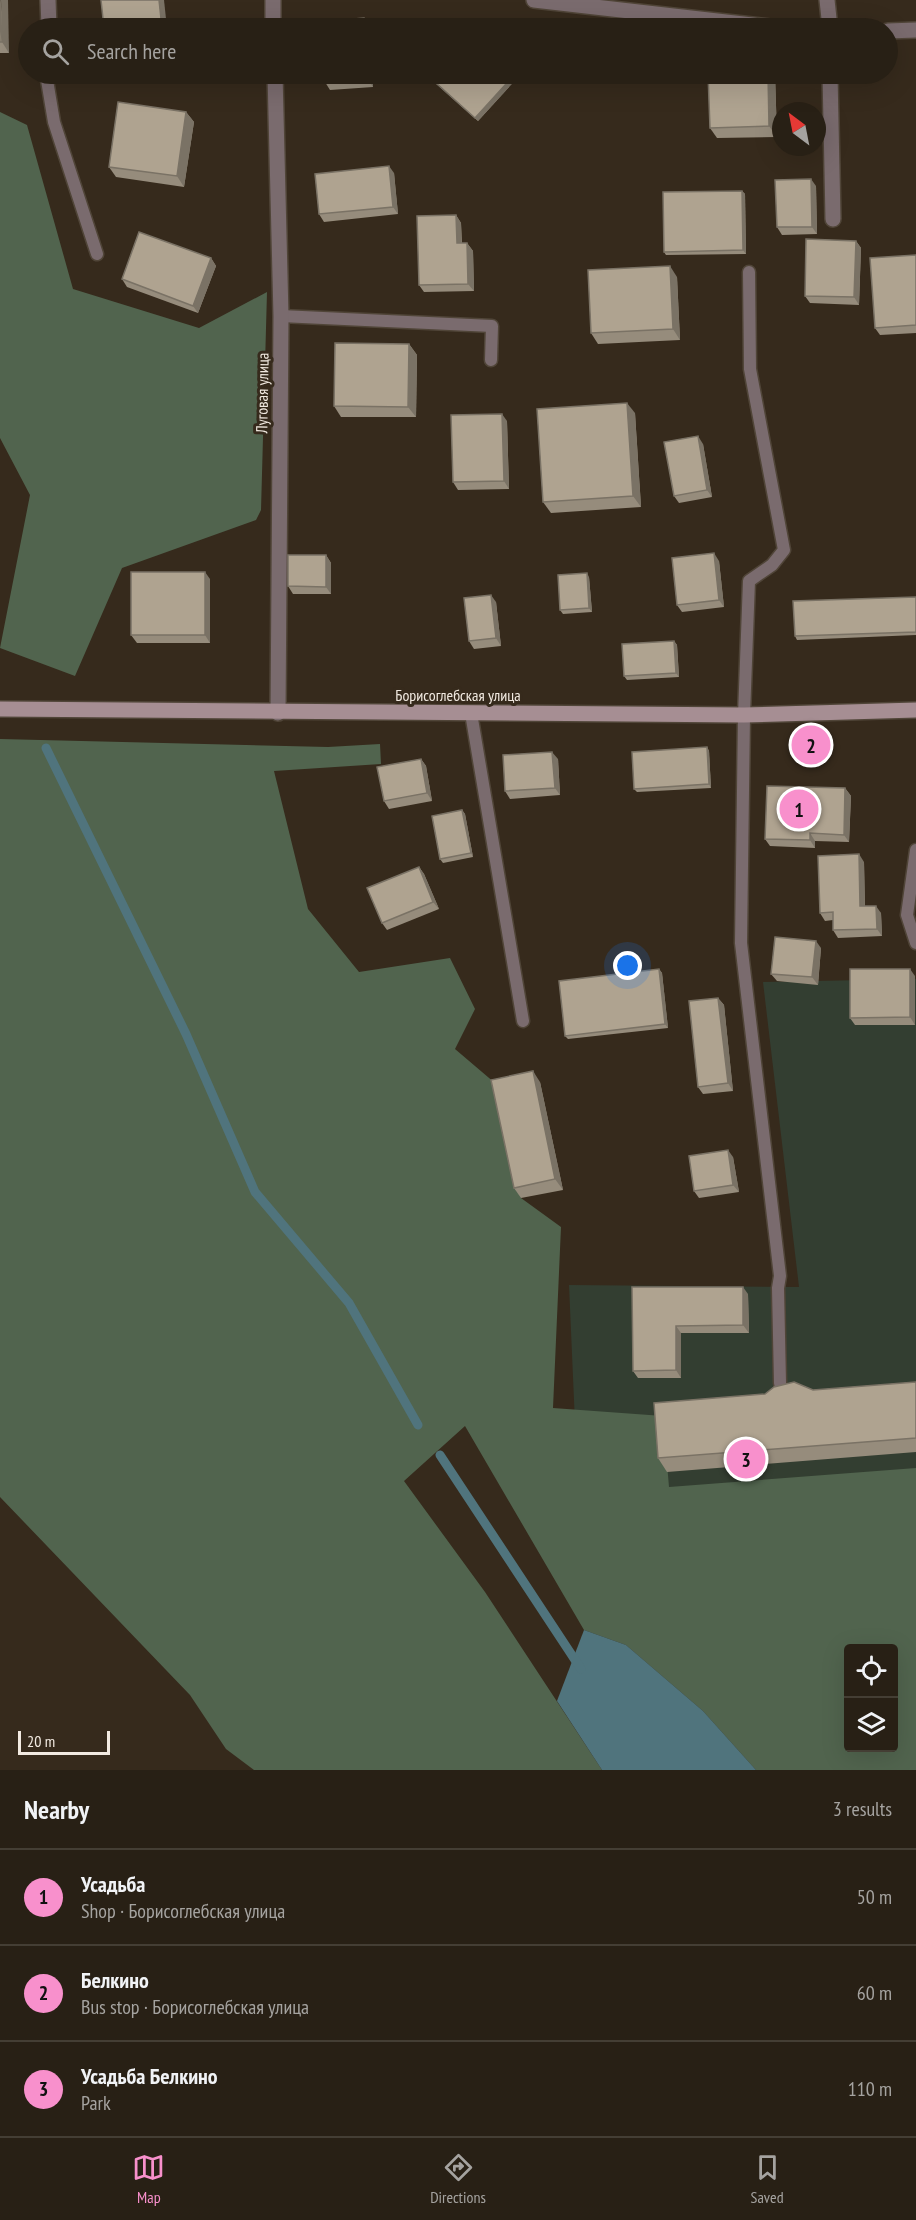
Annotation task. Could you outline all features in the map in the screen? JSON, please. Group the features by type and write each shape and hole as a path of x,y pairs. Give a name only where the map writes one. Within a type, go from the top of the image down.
{"street":[{"path":"48,0 49,18"},
{"path":"273,0 273,18"},
{"path":"534,0 691,18"},
{"path":"827,0 829,18"},
{"path":"898,31 916,30"},
{"name":"Луговая улица","path":"275,84 281,316 278,713"},
{"path":"830,84 833,219"},
{"name":"Борисоглебская улица","path":"0,709 744,715 916,710"}],"lane":[{"path":"48,84 54,122 97,254"},
{"path":"749,272 750,369 784,550 772,565 749,581 744,715 741,943 780,1276 778,1288 780,1383"},
{"path":"281,316 492,326 491,360"},
{"path":"471,713 523,1021"},
{"path":"916,850 907,915 916,943"}],"green space":[{"path":"0,112 27,125 73,289 199,328 267,292 261,510 256,520 122,568 75,676 0,648 30,495 0,438"},
{"path":"0,739 328,747 380,744 381,764 274,771 308,909 359,972 450,958 475,1009 455,1049 502,1089 521,1198 561,1227 553,1408 663,1416 669,1487 916,1468 916,1770 756,1770 703,1711 626,1645 584,1630 465,1426 404,1481 485,1592 602,1770 254,1770 226,1749 190,1695 0,1497"},
{"path":"916,979 916,1770 756,1770 703,1711 626,1645 584,1630 569,1285 799,1287 763,982"}],"water":[{"path":"584,1630 626,1645 703,1711 756,1770 602,1770 557,1701"}],"building":[{"path":"0,0 2,42 0,42"},
{"path":"101,0 159,0 161,18 103,18"},
{"path":"437,84 506,84 475,118"},
{"path":"708,84 768,84 769,126 710,128"},
{"path":"118,102 186,112 177,176 109,167"},
{"path":"389,166 393,207 319,214 315,174"},
{"path":"811,179 812,227 777,227 775,180"},
{"path":"742,191 743,250 664,252 663,192"},
{"path":"456,215 457,243 467,243 468,284 419,285 417,216"},
{"path":"139,232 211,258 193,306 122,279"},
{"path":"806,239 856,241 854,297 805,296"},
{"path":"916,255 916,325 875,328 870,258"},
{"path":"670,266 673,329 591,333 588,270"},
{"path":"335,343 409,344 408,407 334,406"},
{"path":"627,403 633,496 543,502 537,409"},
{"path":"502,414 504,481 453,482 451,415"},
{"path":"698,436 707,490 674,496 664,442"},
{"path":"714,553 719,600 677,605 672,558"},
{"path":"288,555 326,555 326,587 288,586"},
{"path":"131,572 205,572 205,635 131,635"},
{"path":"587,573 589,608 560,610 558,575"},
{"path":"491,595 496,638 469,641 464,598"},
{"path":"916,597 916,632 795,636 793,601"},
{"path":"674,641 676,673 624,676 622,644"},
{"path":"707,747 709,784 634,789 632,752"},
{"path":"552,752 555,788 505,791 503,755"},
{"path":"421,759 427,793 384,801 377,767"},
{"path":"767,786 845,788 844,835 810,833 810,840 765,839"},
{"path":"462,810 471,853 440,859 432,816"},
{"path":"859,854 860,906 876,906 877,929 833,930 833,912 820,913 818,856"},
{"path":"419,867 433,902 382,923 367,888"},
{"path":"775,937 816,941 812,977 771,974"},
{"path":"659,969 665,1024 565,1036 559,981"},
{"path":"850,969 910,969 910,1017 850,1018"},
{"path":"718,998 728,1083 698,1087 689,1001"},
{"path":"533,1071 555,1179 514,1188 491,1080"},
{"path":"728,1150 733,1185 694,1191 689,1156"},
{"path":"632,1287 743,1287 743,1325 676,1326 676,1370 633,1371"},
{"path":"794,1382 813,1390 916,1382 916,1438 658,1458 654,1403 765,1394 774,1387"}],"waterway":[{"path":"46,748 186,1034 255,1192 349,1303 418,1425"},
{"path":"440,1455 581,1669"}],"place":[{"name":"Белкино","path":"811,745"},
{"name":"Усадьба","path":"799,809"},
{"name":"Усадьба Белкино","path":"746,1459"}]}
